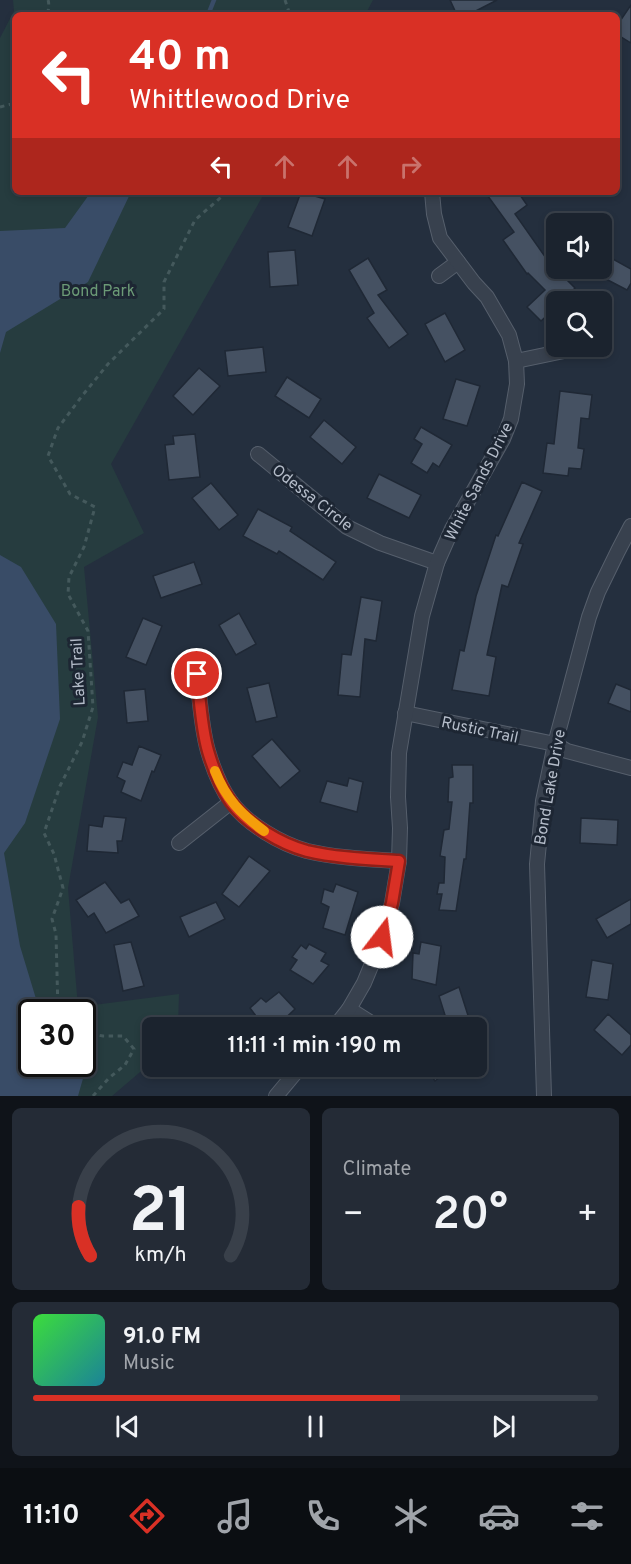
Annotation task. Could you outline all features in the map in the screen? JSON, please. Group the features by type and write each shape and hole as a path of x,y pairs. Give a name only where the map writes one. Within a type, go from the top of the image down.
{"street":[{"name":"White Sands Drive","path":"343,1017 364,982 382,937 392,903 399,861 399,753 422,616 437,563 452,529 503,439 511,419 517,384 516,361 508,334 487,297 440,238 432,195"},
{"path":"438,276 458,262"},
{"path":"516,361 546,355"},
{"name":"Odessa Circle","path":"258,454 347,527 380,543 437,563"},
{"name":"Bond Lake Drive","path":"544,1096 537,864 543,801 555,744 589,617 598,592 631,526"},
{"path":"197,674 208,752 231,802 246,817 279,840 300,848 350,858 399,861"},
{"name":"Rustic Trail","path":"405,713 555,744 567,751 631,768"},
{"path":"179,843 231,802"},
{"path":"350,1009 362,1017"},
{"path":"276,1096 292,1077"}],"path":[{"name":"Lake Trail","path":"58,999 56,934 52,919 63,888 54,854 44,833 60,786 82,742 93,707 88,631 68,594 69,577 84,547 95,507 70,494 48,456 58,428 82,396 108,364 164,309 164,282 195,220 223,195"},
{"path":"93,1096 125,1065 134,1049 123,1036 96,1035"}],"green space":[{"name":"Bond Park","path":"13,0 373,0 367,12 13,12"},
{"name":"Bond Park","path":"12,15 12,195 263,195 111,464 144,533 84,567 98,717 68,888 77,999 18,999 18,1077 96,1077 96,1005 179,994 178,1017 142,1017 142,1070 112,1096 0,1096 0,38"}],"water":[{"path":"89,195 130,195 88,282 6,332 0,353 0,231 65,228"},
{"path":"0,555 21,567 56,624 60,719 25,823 4,853 20,946 36,999 18,999 18,1077 83,1077 78,1096 0,1096"}],"building":[{"path":"450,0 497,0 474,12 456,12"},
{"path":"631,5 631,43 620,36 620,21"},
{"path":"300,195 325,199 312,236 288,227"},
{"path":"487,195 520,195 527,205 515,214 546,258 546,279 566,279 575,288 572,291 546,291 546,316 541,321 527,307 545,290 527,274 503,240 514,232"},
{"path":"295,250 298,285 270,287 268,252"},
{"path":"368,258 387,290 378,295 408,334 389,348 367,318 374,313 349,270"},
{"path":"612,259 631,269 631,283 627,290 606,279 612,279"},
{"path":"445,313 465,350 445,362 425,324"},
{"path":"263,347 266,372 228,376 225,351"},
{"path":"199,368 220,386 193,415 173,396"},
{"path":"287,377 321,399 309,418 275,396"},
{"path":"456,379 480,386 467,426 443,419"},
{"path":"560,391 592,395 589,419 581,418 578,448 584,449 581,469 569,468 568,476 543,473 547,443 554,444"},
{"path":"324,420 356,447 342,464 310,437"},
{"path":"421,427 452,445 439,467 433,463 427,473 411,463 422,444 414,439"},
{"path":"195,434 200,477 169,480 165,445 174,444 173,436"},
{"path":"379,474 421,495 409,518 367,498"},
{"path":"522,482 542,491 519,543 523,544 508,587 502,585 487,655 496,657 489,696 452,690 460,650 464,651 476,596 496,535 498,536"},
{"path":"211,483 238,515 219,530 192,498"},
{"path":"258,509 292,527 290,531 336,562 323,580 279,551 277,554 243,536"},
{"path":"194,562 202,584 161,598 153,576"},
{"path":"361,597 382,601 376,641 365,639 360,697 338,695 342,654 351,655"},
{"path":"239,613 256,644 236,655 219,625"},
{"path":"143,618 162,626 146,665 126,657"},
{"path":"269,683 277,717 256,722 247,688"},
{"path":"616,684 631,690 631,712 608,703"},
{"path":"145,689 148,721 127,723 124,691"},
{"path":"272,739 300,771 280,788 252,756"},
{"path":"139,746 161,755 154,772 152,771 141,801 121,792 125,781 117,777 123,762 132,765"},
{"path":"452,765 473,765 473,803 470,803 466,859 464,859 456,911 439,910 442,894 437,894 439,883 444,883 445,857 440,856 444,830 449,829 452,802 448,802 449,778 453,777"},
{"path":"349,778 363,782 357,812 320,802 327,781 347,786"},
{"path":"104,816 126,818 122,841 117,841 118,853 87,851 89,825 102,827"},
{"path":"581,818 618,820 617,845 580,843"},
{"path":"249,856 270,871 239,907 222,894"},
{"path":"105,882 121,903 129,899 139,916 106,933 94,913 88,917 76,900"},
{"path":"336,884 358,892 345,935 323,928 329,907 321,903 324,889 333,892"},
{"path":"631,899 631,924 607,938 596,919"},
{"path":"216,902 225,919 189,937 180,917"},
{"path":"131,942 144,986 123,991 114,945"},
{"path":"421,942 441,946 436,985 412,979 413,953 419,954"},
{"path":"309,944 326,953 321,961 329,965 313,984 290,970 297,960 292,957 301,945 306,949"},
{"path":"592,960 613,964 608,1000 586,997"},
{"path":"459,987 469,1017 446,1017 439,996"},
{"path":"279,992 295,1009 287,1017 257,1017 250,1008 261,998 266,1002"},
{"path":"608,1014 631,1035 631,1045 622,1055 594,1030"}],"waterway":[{"path":"209,12 214,0"}],"slow traffic":[{"path":"215,771 231,802 264,831"}],"route":[{"path":"197,674 208,752 231,802 246,817 279,840 300,848 350,858 399,861 392,903 382,937"}]}
